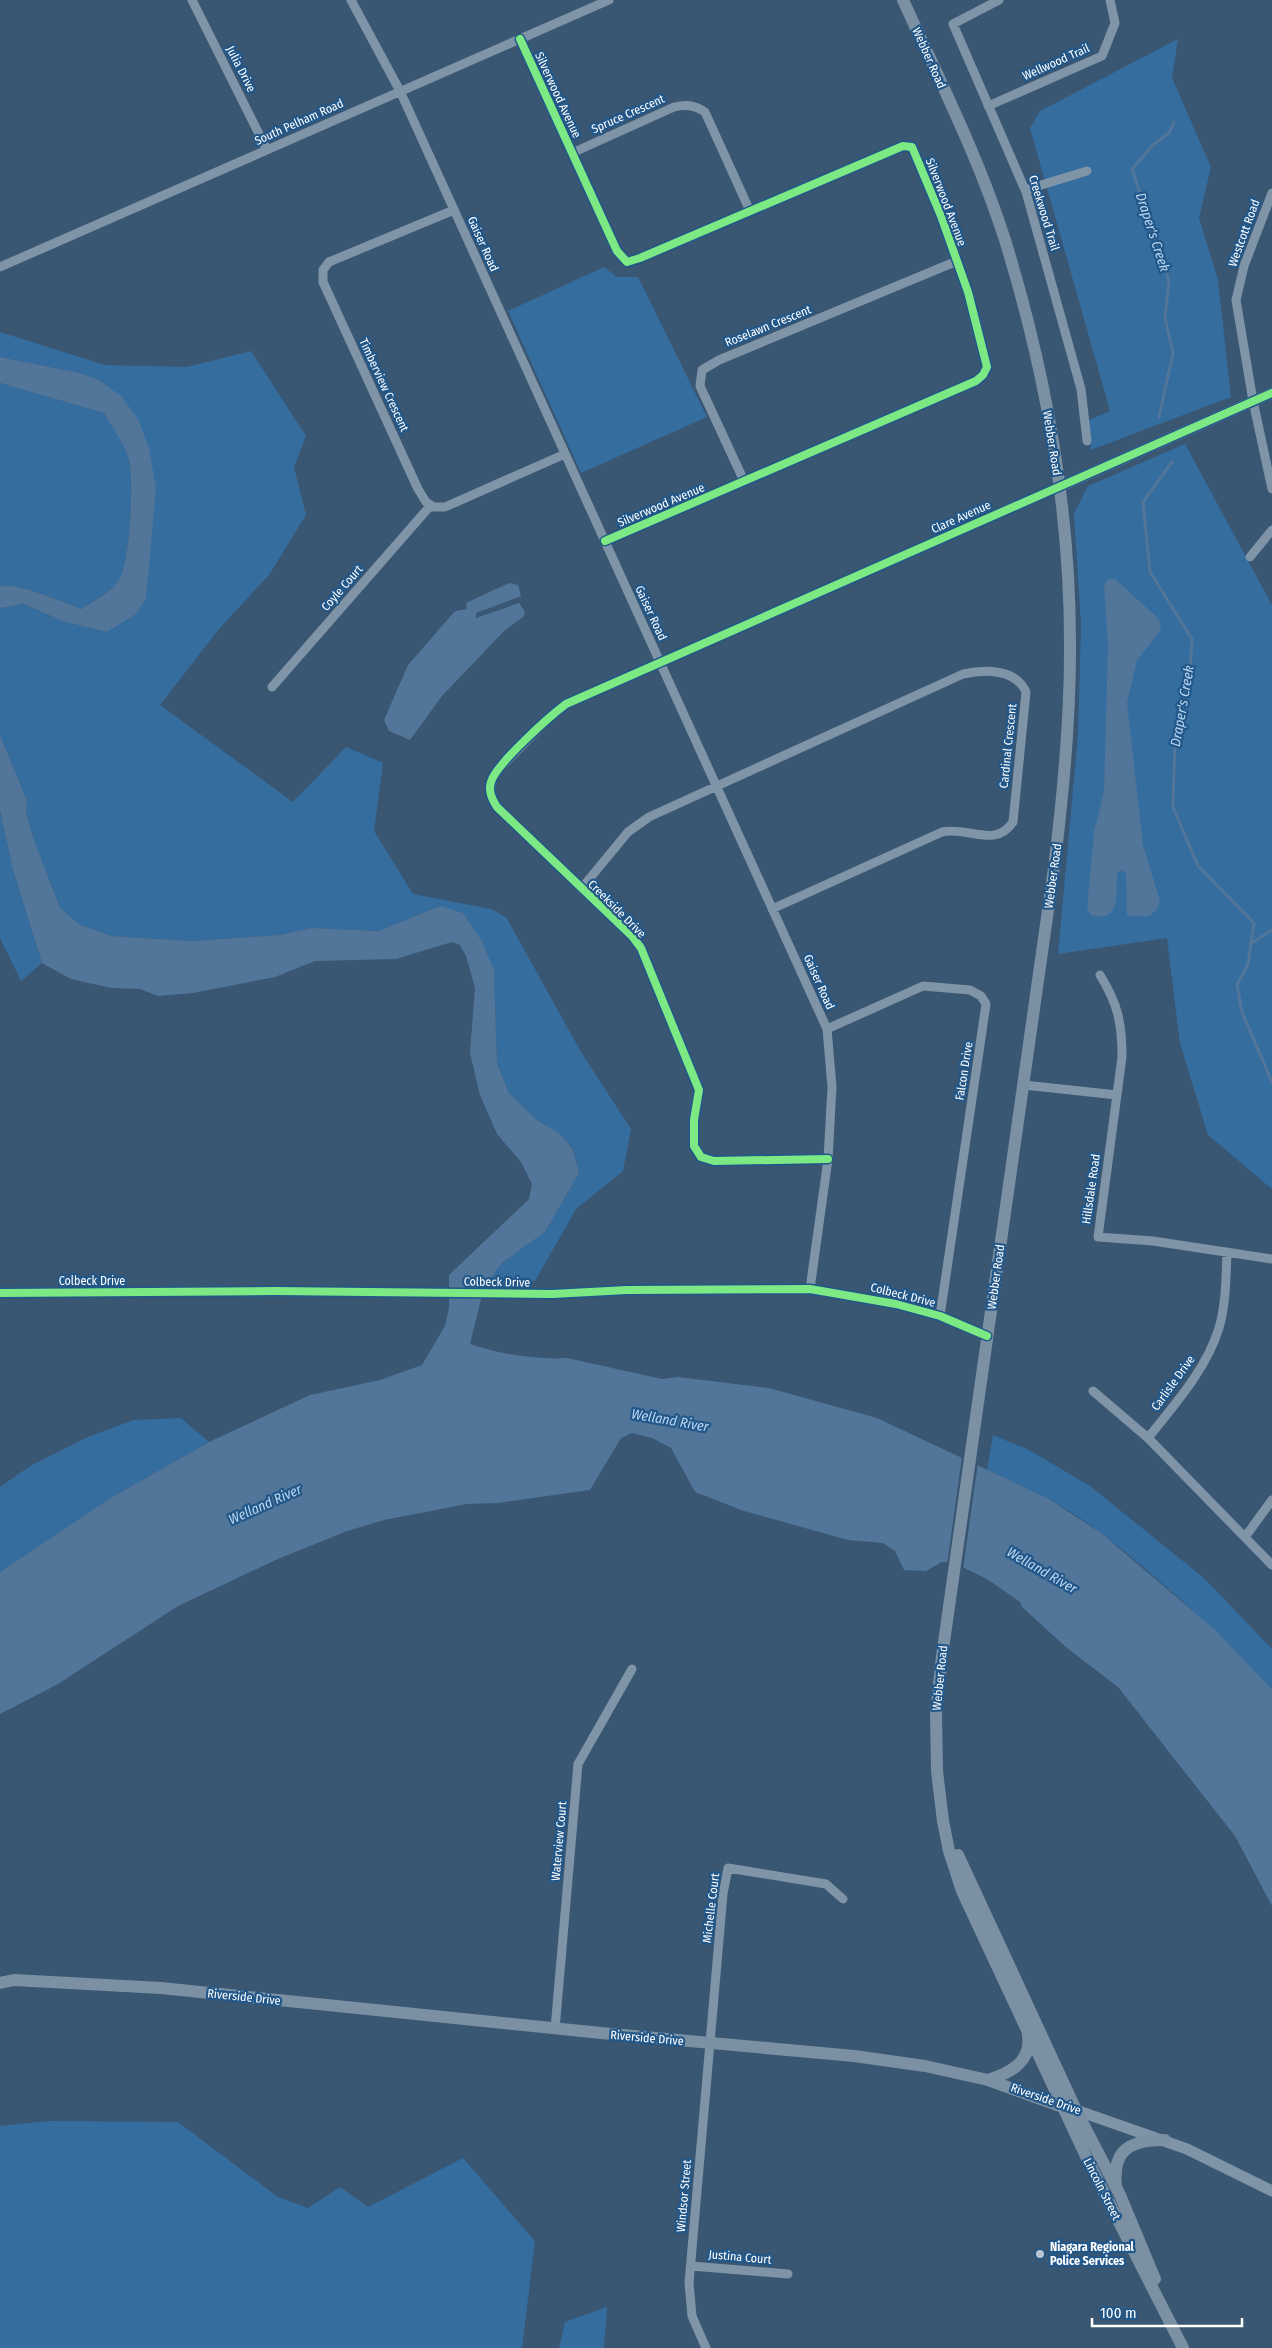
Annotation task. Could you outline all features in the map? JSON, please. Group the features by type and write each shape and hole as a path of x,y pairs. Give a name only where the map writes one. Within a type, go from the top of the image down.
{"main road":[{"name":"Webber Road","path":"903,0 984,181 1004,239 1035,354 1049,420 1059,487 1068,582 1070,652 1066,759 1054,868 952,1583 936,1713 937,1771 943,1821 962,1891 1063,2106"},
{"name":"Webber Road","path":"937,1771 948,1819 968,1879 1076,2110"},
{"name":"Riverside Drive","path":"0,1983 14,1980 161,1988 711,2044 854,2056 925,2066 988,2080 1063,2106"},
{"path":"988,2080 1006,2074 1020,2062 1028,2046 1027,2029"},
{"name":"Lincoln Street","path":"1063,2106 1090,2167 1183,2348"},
{"name":"Lincoln Street","path":"1076,2110 1120,2195 1158,2284 1171,2323"},
{"path":"1120,2195 1115,2175 1125,2150 1141,2140 1165,2140"}],"street":[{"name":"Julia Drive","path":"192,0 267,150"},
{"name":"Gaiser Road","path":"351,0 400,91 827,1029 832,1087 828,1159 810,1289"},
{"name":"South Pelham Road","path":"0,267 609,0"},
{"name":"Creekwood Trail","path":"999,0 952,24 1026,190 1081,389 1087,441"},
{"name":"Wellwood Trail","path":"988,106 1102,56 1115,23 1110,0"},
{"name":"Silverwood Avenue","path":"520,39 617,251 627,262 903,146 909,146 915,152 957,261 987,367 983,375 967,385 605,541"},
{"name":"Spruce Crescent","path":"572,153 674,107 692,106 705,112 750,211"},
{"path":"1026,190 1087,171"},
{"name":"Westcott Road","path":"1272,193 1244,266 1236,300 1253,401 1272,488"},
{"name":"Timberview Crescent","path":"431,505 418,489 323,282 323,270 329,262 454,210"},
{"name":"Roselawn Crescent","path":"744,481 700,386 702,370 719,360 957,261"},
{"name":"Clare Avenue","path":"660,663 1272,393"},
{"path":"431,505 434,508 445,507 565,454"},
{"name":"Coyle Court","path":"272,687 431,505"},
{"path":"1250,557 1272,530"},
{"name":"Creekside Drive","path":"660,663 566,704 554,713 495,773 490,789 492,798 497,808 632,936 644,956 699,1090 694,1120 694,1146 701,1157 714,1161 828,1159"},
{"name":"Cardinal Crescent","path":"581,889 628,832 648,817 963,674 986,670 1014,677 1022,684 1026,692 1020,757 1013,822 1008,830 998,835 987,836 952,830 942,832 772,909"},
{"name":"Hillsdale Road","path":"1100,975 1114,996 1120,1021 1122,1057 1098,1237 1153,1242 1272,1259"},
{"name":"Falcon Drive","path":"827,1029 923,986 970,990 981,996 986,1004 940,1316"},
{"path":"1024,1084 1117,1095"},
{"name":"Carlisle Drive","path":"1148,1438 1191,1383 1210,1352 1219,1328 1225,1293 1227,1252"},
{"name":"Colbeck Drive","path":"0,1293 442,1292 552,1294 627,1290 810,1289 896,1304 940,1316 987,1336"},
{"path":"1093,1392 1148,1438 1272,1565"},
{"path":"1245,1537 1272,1500"},
{"name":"Waterview Court","path":"554,2028 578,1764 632,1669"},
{"name":"Michelle Court","path":"711,2044 722,1894 728,1868 826,1884 843,1899"},
{"name":"Windsor Street","path":"706,2348 698,2332 691,2308 689,2282 711,2044"},
{"name":"Riverside Drive","path":"1063,2106 1165,2140 1218,2162 1272,2191"},
{"name":"Justina Court","path":"690,2266 788,2274"}],"shaded area":[{"path":"1178,39 1172,78 1211,167 1199,218 1218,280 1231,397 1091,450 1087,421 1110,411 1030,128 1040,111"},
{"path":"604,267 617,277 638,277 707,417 581,473 508,311"},
{"path":"0,332 105,365 187,367 251,351 306,436 294,467 306,515 269,575 219,629 160,705 293,802 346,747 383,763 374,831 413,894 491,909 506,917 581,1052 631,1129 623,1171 576,1209 535,1281 484,1287 502,1263 545,1232 579,1173 573,1148 559,1133 538,1121 509,1093 497,1063 494,970 440,906 379,931 312,928 279,935 193,941 111,936 79,924 60,908 34,840 26,812 27,801 0,735 0,608 22,604 65,622 107,632 156,489 99,380 80,373 0,357"},
{"path":"0,383 104,413 127,454 130,470 131,502 129,538 123,569 120,578 112,588 81,609 28,589 0,587"},
{"path":"1185,444 1272,605 1272,1189 1208,1135 1180,1043 1167,938 1058,954 1078,735 1081,625 1074,514 1088,486"},
{"path":"0,810 13,870 42,963 21,981 0,938"},
{"path":"181,1418 209,1442 107,1500 0,1572 0,1487 30,1466 90,1436 134,1420"},
{"path":"993,1435 1029,1450 1090,1486 1204,1578 1272,1649 1272,1689 1189,1608 1100,1532 1060,1506 987,1470"},
{"path":"49,2121 178,2122 278,2197 308,2208 340,2187 368,2207 463,2158 535,2241 522,2348 0,2348 0,2126"},
{"path":"607,2307 604,2348 559,2348 565,2322"}],"water":[{"path":"0,357 80,373 99,380 121,396 138,419 149,448 156,489 146,598 136,614 107,632 65,622 23,604 0,608 0,587 28,589 81,609 112,588 120,578 126,555 129,538 131,485 127,454 104,413 0,383"},
{"path":"1108,579 1115,579 1159,619 1161,630 1137,660 1127,703 1143,845 1160,901 1157,910 1149,916 1127,916 1126,873 1121,870 1117,873 1115,905 1112,911 1108,915 1101,917 1091,915 1087,908 1094,832 1104,792 1108,644 1104,586"},
{"path":"509,583 518,585 521,596 476,613 476,618 519,603 525,612 523,617 505,630 442,696 410,740 389,731 384,720 408,665 455,611 467,609 466,603"},
{"name":"Welland River","path":"0,735 27,801 26,812 34,840 60,908 79,924 111,936 193,941 279,935 312,928 379,931 440,906 463,913 481,940 494,970 497,1063 509,1093 538,1121 559,1133 573,1149 579,1173 545,1232 502,1263 484,1287 470,1344 518,1356 567,1358 662,1379 678,1377 769,1388 877,1418 1047,1498 1100,1532 1214,1629 1272,1689 1272,1906 1235,1836 1118,1687 1067,1648 1022,1607 1020,1602 987,1579 954,1563 942,1562 926,1571 904,1570 895,1551 883,1543 848,1540 744,1511 695,1492 671,1448 652,1438 632,1433 621,1438 590,1490 498,1503 467,1504 384,1520 347,1531 278,1559 178,1606 58,1684 0,1714 0,1572 107,1500 209,1442 310,1395 380,1380 422,1365 445,1326 449,1308 449,1275 529,1199 532,1184 521,1162 497,1134 480,1095 470,1053 475,988 466,956 460,945 452,942 396,959 315,961 275,977 193,993 158,996 140,989 111,988 71,979 42,963 13,870 0,810"}],"pier":[{"path":"962,1456 978,1463 963,1570 953,1565 947,1565"}],"waterway":[{"name":"Draper's Creek","path":"1159,417 1173,353 1165,317 1169,281 1132,169 1153,145 1169,133 1174,122"},
{"name":"Draper's Creek","path":"1172,462 1143,502 1150,572 1192,639 1190,671 1175,738 1173,807 1198,866 1254,923 1248,964 1237,985 1242,1012 1272,1082"},
{"name":"Draper's Creek","path":"1252,943 1272,930"}],"cycle path":[{"path":"520,39 617,251 627,262 903,146 912,147 941,216 968,292 987,367 983,375 976,381 605,541"},
{"path":"828,1159 714,1161 701,1157 694,1146 694,1120 699,1090 641,948 632,936 497,807 490,792 491,782 495,774 524,741 566,704 1272,393"},
{"path":"0,1293 274,1291 552,1294 627,1290 810,1289 896,1304 940,1316 987,1336"}],"place":[{"name":"Niagara Regional Police Services","path":"1040,2254"}]}
